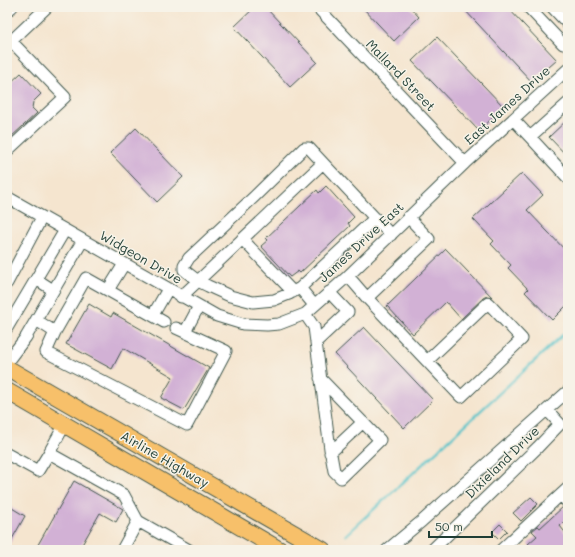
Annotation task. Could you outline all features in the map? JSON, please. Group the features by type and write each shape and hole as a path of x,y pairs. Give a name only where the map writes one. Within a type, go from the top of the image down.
{"highway":[{"name":"Airline Highway","path":"7,368 323,550"},
{"name":"Airline Highway","path":"7,391 280,550"}],"street":[{"path":"7,11 12,7"},
{"path":"7,151 65,97 9,43 47,7"},
{"name":"Mallard Street","path":"317,7 465,163"},
{"path":"528,7 560,41 568,25 552,7"},
{"name":"East James Drive","path":"465,163 568,69"},
{"path":"530,137 568,103"},
{"path":"513,119 568,178"},
{"path":"375,218 296,290 274,300 253,302 230,296 198,281 184,270 184,266 189,258 256,196 304,148 309,148 323,163 375,218 391,235"},
{"path":"181,296 323,163"},
{"name":"James Drive East","path":"267,325 279,324 304,314 348,276 465,163"},
{"name":"Widgeon Drive","path":"7,197 216,316 243,324 267,325"},
{"path":"7,283 42,217"},
{"path":"367,298 429,239 408,217"},
{"path":"8,326 65,230"},
{"path":"242,239 314,305"},
{"path":"7,362 26,337 82,240"},
{"path":"108,290 124,264"},
{"path":"348,276 461,397 522,339 488,303 427,360"},
{"path":"164,322 86,278 55,332 46,352 187,425 226,351 181,330 199,306"},
{"path":"36,279 53,290"},
{"path":"153,315 168,289"},
{"path":"316,342 348,312 329,292"},
{"path":"304,314 314,327 320,378 330,453 334,471 340,478 380,440 320,378"},
{"path":"36,320 55,332"},
{"path":"387,550 422,521 568,391"},
{"name":"Dixieland Drive","path":"432,550 538,448 560,424 547,410"},
{"path":"330,453 363,422"},
{"path":"7,454 38,471 65,424"},
{"path":"49,453 124,495 138,521 189,550"},
{"path":"501,550 566,495"},
{"path":"122,550 138,521"}],"building":[{"path":"255,7 265,7 317,62 290,87 234,27"},
{"path":"362,7 410,7 419,17 394,41"},
{"path":"462,7 507,7 557,60 532,82"},
{"path":"437,37 504,107 479,131 412,61"},
{"path":"21,73 41,94 33,102 32,108 37,113 10,138 7,135 7,124 10,122 7,119 7,86"},
{"path":"568,119 568,157 549,137"},
{"path":"136,128 183,177 157,202 110,153"},
{"path":"522,173 543,195 527,210 568,253 568,304 552,320 525,292 528,289 508,268 511,265 491,244 494,241 473,219"},
{"path":"326,186 354,217 348,223 350,226 300,273 298,271 290,277 261,246 268,240 266,238 317,190 319,193"},
{"path":"446,249 492,297 487,296 483,298 461,319 446,302 413,334 387,306"},
{"path":"89,304 111,317 113,313 209,368 184,410 161,398 173,377 123,348 112,369 66,344"},
{"path":"364,327 433,400 404,428 335,354"},
{"path":"74,481 123,509 116,522 100,513 79,550 35,550"},
{"path":"531,497 538,504 521,521 513,513"},
{"path":"7,505 25,516 7,548"},
{"path":"563,507 568,511 568,518 560,526 568,536 568,550 527,550 531,547 528,544 537,536 532,531 538,526 540,528"},
{"path":"500,524 507,531 499,539 492,532"}],"waterway":[{"path":"346,535 568,330"}]}
